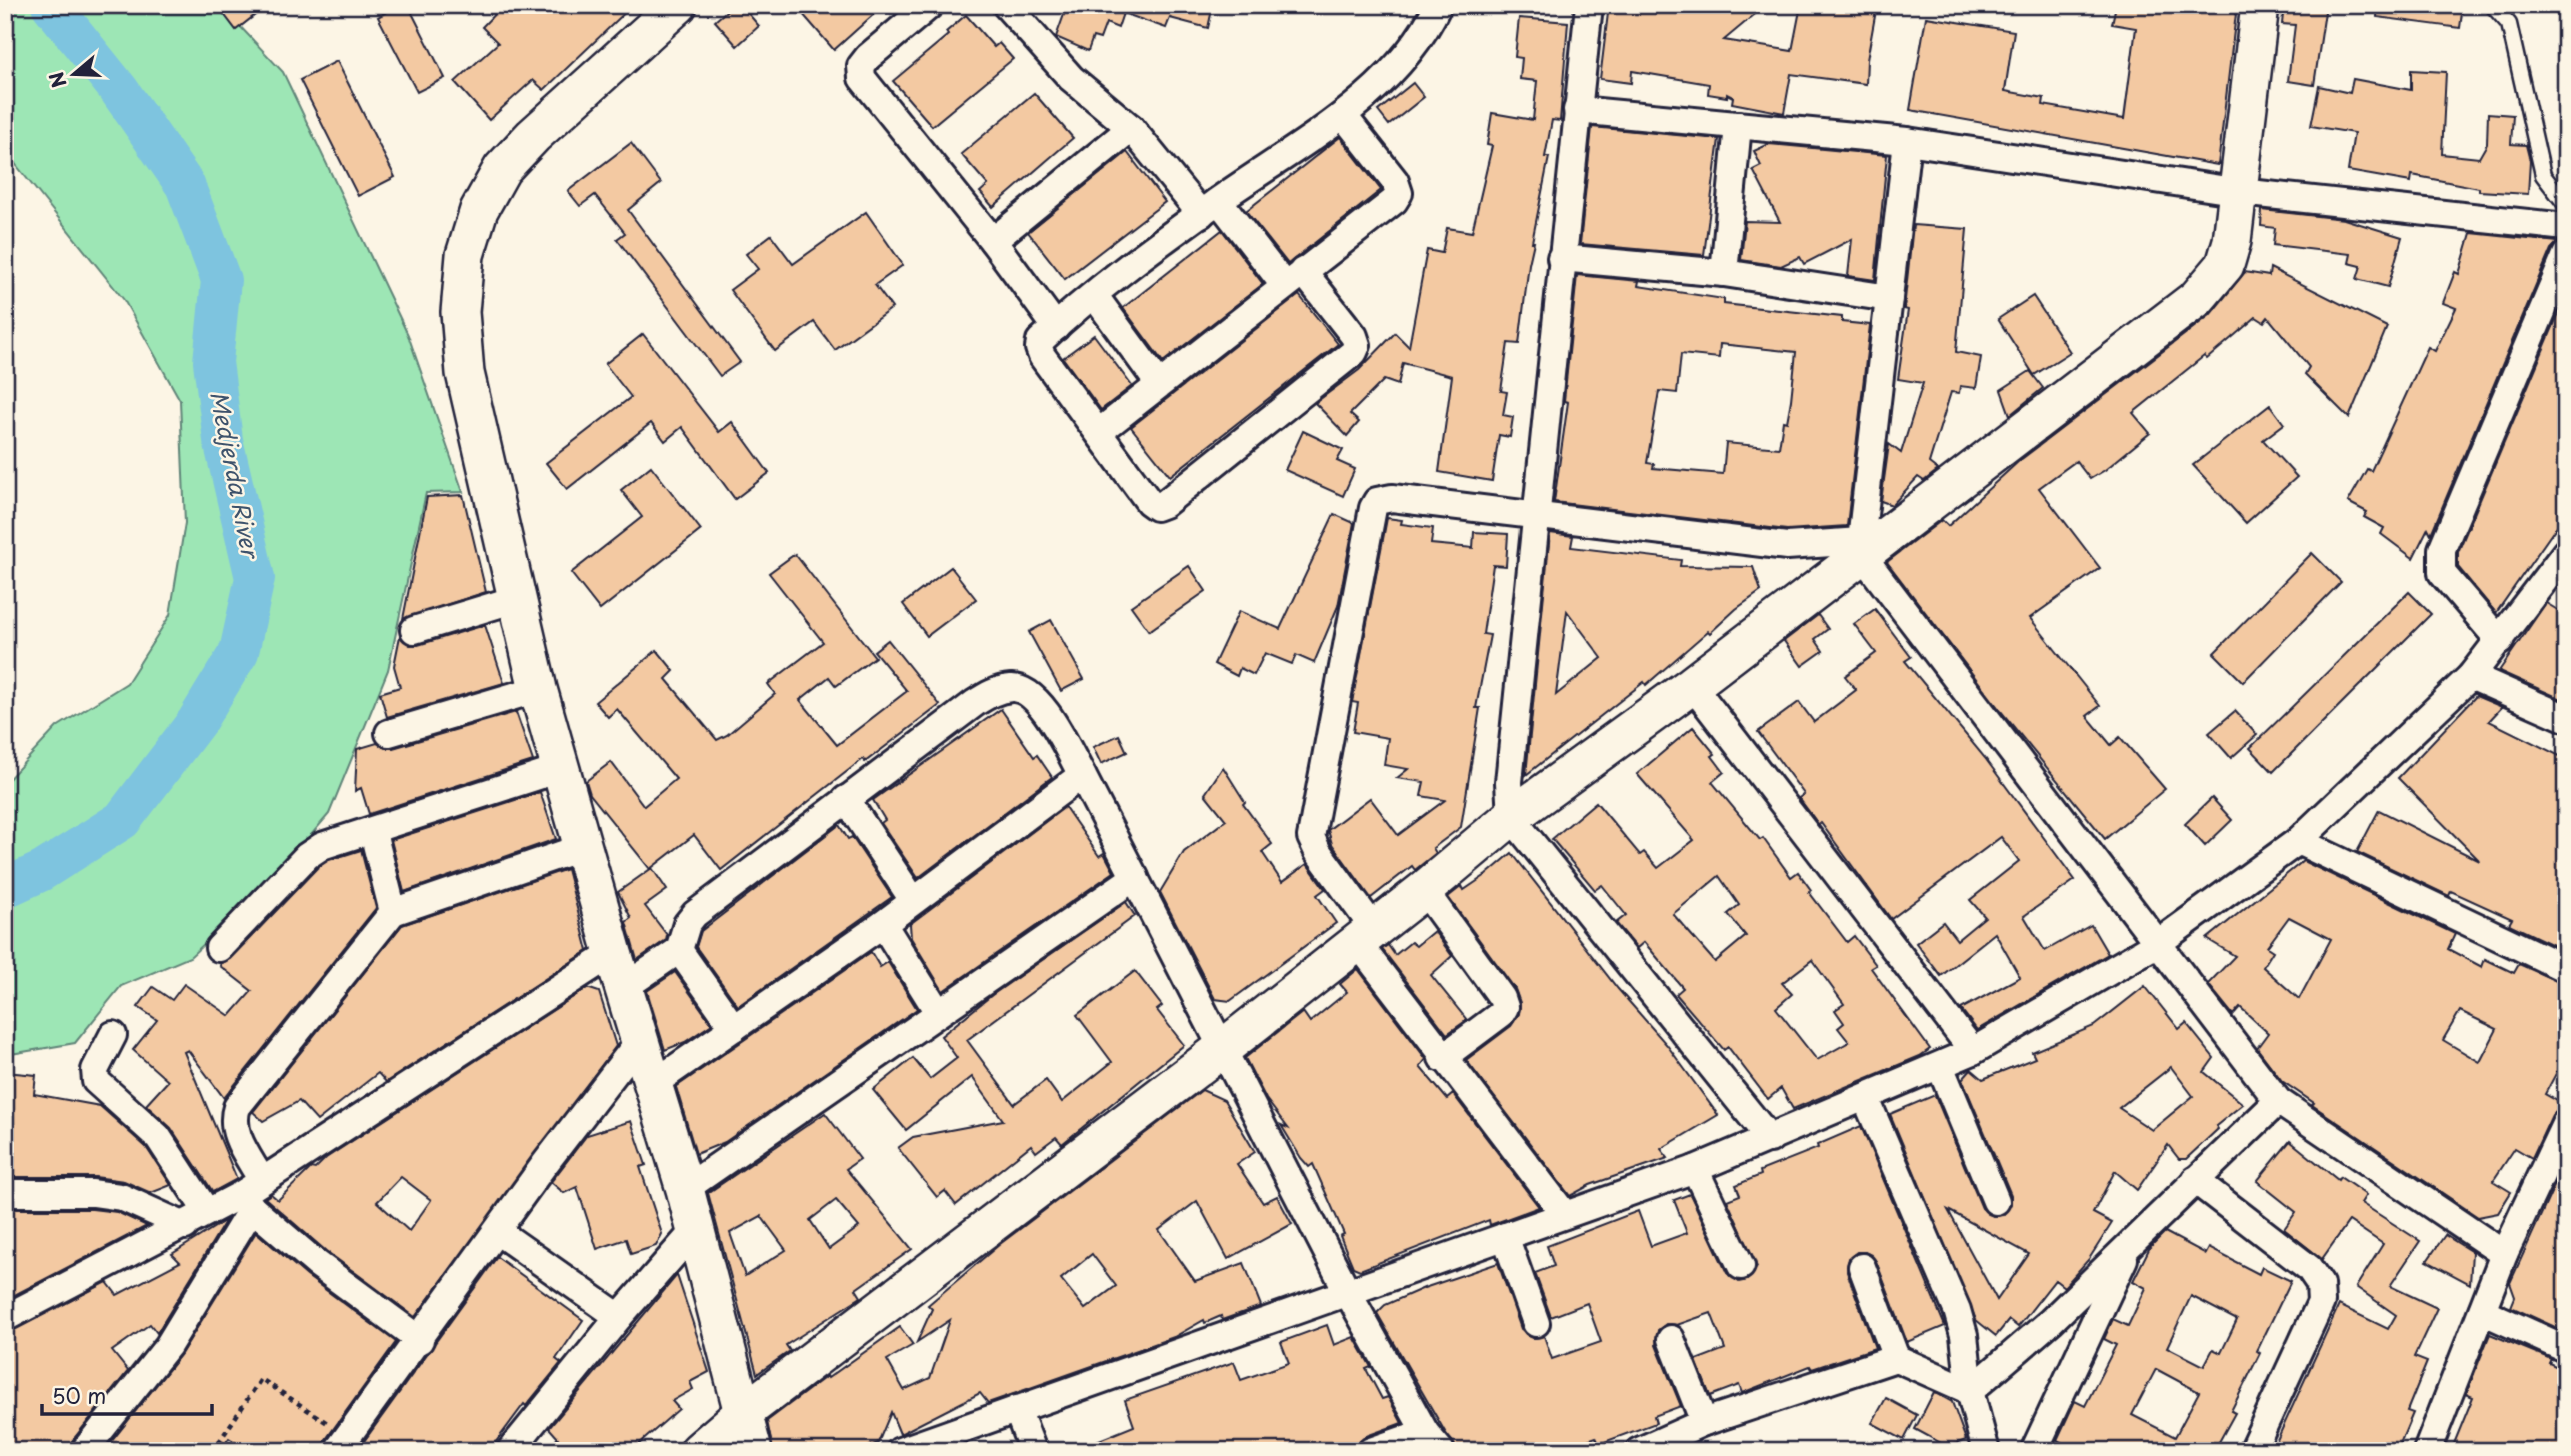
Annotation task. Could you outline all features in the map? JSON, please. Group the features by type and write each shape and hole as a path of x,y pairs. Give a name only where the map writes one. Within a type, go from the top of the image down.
{"street":[{"path":"678,5 533,136 502,169 479,210 465,256 460,312 465,373 538,689 613,953 685,1189 753,1451"},
{"path":"930,5 868,57 861,66 862,78 993,241 1056,327"},
{"path":"1006,5 1078,85 1131,128 1210,207 1294,278 1354,336 1357,345 1354,352 1164,504 1156,507 1149,502 1039,348 1040,341 1094,295 1210,207 1343,115 1412,52 1438,5"},
{"path":"699,1451 743,1413 1222,1049 1424,890 1511,817 1692,685 1861,548 2205,290 2225,265 2240,192 2260,5"},
{"path":"1585,6 1577,110 1509,782 1511,817 1770,1139"},
{"path":"1577,110 1907,141 2240,192 2566,227"},
{"path":"1098,432 1394,201 1399,193 1395,181 1343,115"},
{"path":"1724,273 1738,125"},
{"path":"993,241 1131,128"},
{"path":"1907,141 1861,548 2278,1101 2504,1254"},
{"path":"2500,641 2442,573 2442,549 2566,255"},
{"path":"1560,258 1724,273 1889,298"},
{"path":"1094,295 1159,384"},
{"path":"1565,1215 1442,1058 1366,936 1311,837 1373,508 1377,501 1392,498 1787,546 1861,548"},
{"path":"900,1451 1695,1169 1973,1052 2158,943 2298,841 2471,676 2566,552"},
{"path":"414,630 516,599"},
{"path":"2471,676 2566,718"},
{"path":"1692,685 1973,1052"},
{"path":"625,987 679,950 687,923 695,914 975,703 993,691 1013,687 1032,696 1048,713 1082,775 1347,1291 1433,1441 1371,1451"},
{"path":"389,733 538,689"},
{"path":"219,948 307,856 322,846 373,832 560,769"},
{"path":"653,1084 883,924 1082,775"},
{"path":"846,799 913,900"},
{"path":"373,832 393,912"},
{"path":"2298,841 2566,969"},
{"path":"420,1340 316,1263 252,1194 233,1121 237,1107 393,912 583,847"},
{"path":"685,1189 1135,877"},
{"path":"1424,890 1505,1007 1501,1014 1442,1058"},
{"path":"883,924 938,1012"},
{"path":"679,950 734,1028"},
{"path":"5,1318 196,1219 252,1194 613,953"},
{"path":"113,1035 95,1070 96,1081 158,1137 196,1219"},
{"path":"342,1443 640,1040"},
{"path":"1940,1066 1996,1200"},
{"path":"1866,1099 1957,1310 1965,1335 1970,1391 1986,1451"},
{"path":"1970,1391 2052,1321 2278,1101"},
{"path":"2427,1451 2504,1254 2566,1122"},
{"path":"1695,1169 1741,1266"},
{"path":"2195,1180 2309,1268 2320,1284 2321,1301 2252,1451"},
{"path":"5,1193 93,1193 121,1197 196,1219"},
{"path":"85,1451 168,1346 252,1194"},
{"path":"510,1451 619,1317 695,1230"},
{"path":"498,1231 619,1317"},
{"path":"1505,1236 1536,1323"},
{"path":"2034,1451 2131,1245"},
{"path":"1862,1267 1896,1358"},
{"path":"2482,1311 2566,1349"},
{"path":"1671,1339 1704,1422"},
{"path":"1639,1451 1704,1422 1896,1358 1970,1391"},
{"path":"1017,1409 1033,1451"}],"lane":[{"path":"2492,5 2509,24 2543,175 2566,205"}],"path":[{"path":"213,1451 261,1379 342,1443"}],"green space":[{"path":"5,5 220,5 283,72 408,335 463,492 426,493 388,670 329,814 270,883 190,957 121,986 75,1043 5,1055 5,783 57,727 127,683 170,615 185,523 180,400 124,300 5,151"}],"building":[{"path":"217,5 268,5 236,30"},
{"path":"399,5 408,5 445,78 417,92 378,17"},
{"path":"503,5 633,5 544,90 533,80 489,120 455,82 498,43 482,27"},
{"path":"733,5 741,5 759,26 737,46 715,21"},
{"path":"795,5 884,5 834,50"},
{"path":"1063,5 1213,5 1208,28 1170,18 1166,28 1123,13 1118,28 1106,23 1100,39 1093,37 1088,51 1056,37 1066,9"},
{"path":"1609,5 1766,5 1724,40 1792,51 1801,5 1877,5 1867,60 1866,84 1791,74 1784,113 1732,103 1733,97 1727,94 1727,97 1708,94 1709,84 1632,71 1631,83 1600,79"},
{"path":"2116,5 2237,5 2218,165 1910,110 1926,17 2014,31 2005,91 2044,98 2043,105 2124,119 2136,28 2112,24"},
{"path":"2284,5 2326,5 2314,85 2288,81 2295,25 2282,24"},
{"path":"2378,5 2463,5 2460,28 2377,17"},
{"path":"966,15 994,47 999,43 1013,59 932,126 893,81 948,35 946,32"},
{"path":"1519,18 1568,22 1560,121 1552,120 1545,157 1549,157 1532,242 1519,344 1508,343 1501,391 1507,392 1503,415 1513,417 1510,437 1499,435 1492,481 1439,472 1452,376 1403,363 1398,385 1384,380 1350,414 1359,422 1347,436 1315,403 1359,370 1395,333 1409,347 1427,250 1442,253 1447,228 1472,232 1492,146 1487,145 1492,113 1533,120 1537,81 1520,79 1522,58 1515,57"},
{"path":"337,61 395,177 358,196 300,80"},
{"path":"2411,70 2446,72 2442,154 2479,158 2487,144 2488,113 2513,115 2511,144 2526,145 2530,161 2528,194 2479,191 2479,188 2412,175 2411,182 2348,171 2354,133 2311,126 2319,86 2350,93 2353,79 2411,90"},
{"path":"1413,83 1424,97 1389,125 1378,111"},
{"path":"1034,93 1073,138 993,207 980,192 988,185 961,154"},
{"path":"1592,127 1719,139 1704,255 1580,244"},
{"path":"1340,137 1381,190 1288,264 1246,211"},
{"path":"631,143 661,183 628,210 740,362 720,376 617,239 625,233 595,195 580,206 568,191"},
{"path":"1769,144 1887,155 1875,280 1848,276 1852,239 1804,264 1800,257 1781,266 1741,260 1745,221 1780,222 1753,170 1761,166 1754,151"},
{"path":"1127,152 1165,202 1065,279 1028,232"},
{"path":"2262,210 2344,219 2402,237 2388,287 2357,279 2361,266 2349,263 2351,254 2273,245 2275,228 2261,226"},
{"path":"866,212 903,265 875,285 892,308 835,350 814,322 775,351 730,290 758,269 746,254 771,235 793,264"},
{"path":"1913,225 1967,229 1956,352 1981,357 1976,388 1960,386 1959,393 1951,392 1929,463 1938,470 1924,481 1918,477 1892,505 1881,501 1889,444 1901,453 1923,383 1898,379 1908,310 1904,309"},
{"path":"1222,230 1263,284 1163,362 1123,308"},
{"path":"2471,233 2558,242 2551,249 2431,534 2428,528 2413,558 2381,534 2384,528 2364,517 2367,512 2348,502 2367,469 2371,471 2428,347 2435,351 2456,308 2443,303 2455,272 2459,274"},
{"path":"2270,268 2387,327 2349,418 2305,374 2309,367 2268,317 2264,322 2256,317 2207,359 2204,356 2133,413 2150,433 2105,470 2090,479 2076,461 2039,488 2100,568 2030,618 2100,706 2087,716 2111,745 2120,737 2165,789 2105,839 2000,710 1887,562 1942,520 1948,526 2019,461 2210,315 2245,272 2269,276"},
{"path":"1577,275 1639,281 1638,286 1724,299 1724,304 1842,317 1842,322 1870,325 1847,526 1787,530 1554,502 1568,402 1564,401","holes":["1720,344 1796,352 1791,400 1787,422 1783,421 1779,448 1726,443 1723,474 1653,468 1654,464 1647,463 1659,391 1677,393 1681,354 1719,358"]},
{"path":"1299,295 1338,344 1170,476 1131,427"},
{"path":"2033,296 2070,352 2034,375 1998,319"},
{"path":"2566,296 2566,513 2496,613 2458,567 2458,552"},
{"path":"643,334 719,432 732,422 769,473 735,499 682,427 665,441 651,423 567,489 546,463 631,397 605,364"},
{"path":"1094,335 1132,386 1101,410 1063,358"},
{"path":"2030,371 2043,388 2010,415 2001,390"},
{"path":"2270,405 2284,424 2263,440 2297,477 2246,523 2193,465"},
{"path":"1303,431 1343,450 1337,461 1355,469 1343,496 1285,470"},
{"path":"651,466 701,530 600,610 571,573 642,517 621,490"},
{"path":"463,495 486,592 403,619 427,497"},
{"path":"1334,514 1354,523 1338,606 1314,663 1296,655 1292,664 1265,653 1254,675 1240,668 1237,676 1214,664 1239,611 1280,629"},
{"path":"1387,518 1402,520 1401,524 1433,528 1431,544 1473,548 1474,532 1508,534 1506,566 1493,565 1483,634 1490,635 1476,708 1480,708 1461,827 1433,848 1436,853 1415,870 1412,866 1371,898 1332,844 1328,830 1370,798 1398,835 1445,800 1421,796 1424,782 1397,778 1408,769 1384,765 1388,738 1353,732 1358,703 1352,702"},
{"path":"1550,533 1573,536 1571,547 1681,560 1680,566 1753,567 1761,591 1710,633 1708,631 1646,685 1644,682 1526,775","holes":["1567,611 1602,658 1556,695"]},
{"path":"2312,553 2341,582 2243,682 2214,653"},
{"path":"795,554 875,657 836,686 829,677 800,700 837,745 907,691 874,651 888,640 940,705 865,762 863,759 721,870 694,835 650,869 590,794 586,781 611,762 644,806 676,779 617,709 608,717 595,702 657,650 674,671 666,679 717,740 727,735 775,694 768,684 823,642 769,573"},
{"path":"1189,566 1206,591 1149,631 1131,606"},
{"path":"951,567 976,599 927,636 903,604"},
{"path":"2409,592 2431,614 2273,772 2250,748"},
{"path":"2546,603 2566,615 2566,701 2499,671"},
{"path":"1875,609 1911,657 1905,661 1985,758 2075,880 2024,916 2045,951 2091,925 2108,954 1977,1030 1961,1009 2020,977 1995,933 1941,976 1916,943 1943,922 1957,940 1985,917 1970,900 2019,861 2001,837 1891,919 1821,823 1819,825 1799,798 1804,794 1758,732 1799,702 1814,722 1856,690 1845,676 1876,653 1854,624"},
{"path":"1818,615 1828,629 1815,639 1823,651 1802,666 1784,641"},
{"path":"1051,620 1084,679 1061,691 1029,632"},
{"path":"485,625 504,683 387,717 380,693 400,687 394,666 400,636 410,645 418,645"},
{"path":"2476,696 2502,707 2489,721 2566,759 2566,951 2509,924 2512,919 2451,891 2449,896 2357,852 2379,810 2480,861 2398,778"},
{"path":"1001,709 1034,757 1037,755 1052,777 918,878 881,823 885,820 873,800"},
{"path":"2235,711 2257,735 2231,758 2209,733"},
{"path":"516,712 533,761 369,814 361,788 355,791 357,749 377,743 385,748 393,748"},
{"path":"1693,727 1715,754 1712,756 1724,772 1712,782 1760,840 1763,838 1791,877 1798,872 1811,890 1809,892 1847,942 1854,936 1876,965 1871,968 1930,1049 1920,1056 1793,1109 1781,1088 1768,1099 1728,1047 1724,1050 1676,994 1683,988 1644,942 1637,948 1616,923 1626,915 1602,885 1595,890 1552,839 1596,802 1640,855 1644,852 1658,868 1694,840 1637,774","holes":["1719,876 1739,905 1728,914 1746,936 1715,962 1673,914","1812,960 1844,1004 1835,1010 1844,1023 1838,1028 1849,1042 1817,1060 1776,1008 1792,994 1782,983"]},
{"path":"1119,735 1127,752 1101,764 1093,747"},
{"path":"1223,767 1245,802 1243,804 1272,844 1262,852 1282,882 1307,864 1325,889 1317,895 1336,923 1230,1001 1215,999 1160,892 1184,852 1226,820 1205,794"},
{"path":"540,792 556,839 404,892 391,840"},
{"path":"2212,798 2232,820 2205,846 2185,824"},
{"path":"1065,807 1099,856 1104,853 1114,872 943,991 911,938 910,924"},
{"path":"839,825 848,839 852,837 892,897 738,1006 696,947 701,931"},
{"path":"361,850 376,908 224,1098 188,1050 184,1052 237,1179 213,1192 171,1128 146,1105 168,1081 133,1050 157,1020 138,1007 153,987 172,1000 184,984 230,1016 252,991 220,966 221,963 230,959 317,868 329,860"},
{"path":"1512,853 1618,989 1667,1045 1718,1115 1661,1149 1668,1158 1590,1185 1570,1196 1466,1060 1511,1026 1519,1014 1520,1003 1515,989 1448,897 1462,886 1464,890 1486,875"},
{"path":"2303,861 2455,934 2448,949 2482,967 2485,959 2514,973 2519,964 2566,985 2566,1055 2545,1094 2566,1106 2552,1115 2532,1158 2515,1148 2493,1181 2511,1192 2498,1213 2478,1217 2312,1105 2314,1103 2282,1081 2257,1048 2268,1033 2240,1007 2233,1015 2208,984 2235,956 2207,939","holes":["2289,917 2331,939 2299,999 2263,967 2273,951 2267,947","2460,1011 2497,1029 2480,1062 2443,1040"]},
{"path":"652,868 667,890 645,906 667,935 666,940 637,960 626,922 631,918 618,892"},
{"path":"567,869 588,951 386,1082 378,1073 317,1121 299,1101 263,1121 253,1112 402,925"},
{"path":"1126,902 1135,916 967,1040 1014,1104 1046,1080 1062,1102 1112,1062 1077,1015 1135,971 1162,1006 1157,1010 1184,1045 1062,1144 1056,1137 1036,1152 1031,1145 956,1205 945,1191 937,1197 898,1148 913,1137 1003,1120 972,1077 906,1130 873,1090 913,1058 930,1079 957,1058 941,1036 992,995"},
{"path":"1434,931 1452,956 1431,975 1467,1020 1447,1034 1382,949 1388,945 1395,955 1411,942 1416,946"},
{"path":"871,952 880,967 888,962 917,1009 725,1142 696,1154 676,1087"},
{"path":"1358,969 1426,1059 1420,1067 1447,1099 1453,1094 1539,1207 1490,1225 1489,1220 1360,1270 1353,1267 1340,1236 1344,1234 1313,1164 1309,1167 1301,1158 1281,1125 1288,1128 1266,1099 1245,1058 1303,1012 1310,1022 1347,992 1340,984"},
{"path":"675,972 712,1024 685,1042 665,1050 647,991"},
{"path":"2145,986 2179,1029 2186,1023 2214,1058 2204,1072 2243,1104 2216,1126 2218,1129 2186,1159 2179,1159 2168,1145 2137,1190 2115,1171 2093,1213 2112,1223 2089,1259 2064,1287 2055,1280 2018,1327 2009,1320 1996,1336 1976,1320 1890,1114 1935,1095 1982,1208 1993,1216 2003,1215 2011,1204 2011,1195 1962,1079 1971,1069 1983,1079 2035,1058 2032,1052 2094,1026","holes":["2171,1067 2193,1096 2152,1130 2119,1108","1948,1210 2029,1254 1997,1300"]},
{"path":"587,988 599,992 616,1046 415,1317 326,1251 265,1198 271,1194 278,1200 311,1168 315,1169 326,1158","holes":["401,1177 431,1200 409,1231 377,1202"]},
{"path":"5,1072 36,1075 34,1094 100,1106 146,1147 171,1185 151,1193 124,1181 95,1177 5,1177"},
{"path":"1202,1090 1224,1100 1255,1152 1237,1164 1263,1203 1277,1196 1292,1224 1228,1259 1197,1201 1159,1230 1195,1281 1244,1263 1261,1306 1222,1320 1221,1316 1205,1323 1204,1320 1174,1337 988,1403 980,1393 900,1434 891,1412 878,1443 858,1451 773,1451 767,1421 827,1376 828,1378 900,1327 913,1345 887,1360 904,1390 930,1378 950,1320 917,1342 932,1309 928,1305 1000,1244","holes":["1092,1254 1116,1286 1085,1309 1061,1279"]},
{"path":"825,1113 860,1159 846,1169 912,1249 856,1289 861,1297 786,1345 790,1351 757,1374 708,1193","holes":["836,1200 859,1227 829,1249 810,1220","761,1216 786,1250 745,1276 730,1233"]},
{"path":"631,1121 646,1165 640,1167 662,1234 656,1246 631,1254 626,1239 597,1249 577,1187 564,1193 551,1182 587,1135"},
{"path":"1861,1126 1945,1326 1907,1342 1876,1261 1865,1252 1857,1252 1849,1258 1847,1272 1875,1348 1812,1369 1810,1366 1742,1393 1739,1385 1710,1396 1696,1360 1725,1349 1711,1313 1677,1325 1666,1324 1658,1330 1656,1345 1681,1406 1654,1416 1656,1423 1599,1444 1596,1437 1557,1451 1456,1451 1377,1313 1385,1305 1424,1288 1498,1263 1521,1329 1533,1338 1544,1336 1552,1359 1601,1342 1587,1303 1551,1317 1535,1273 1554,1266 1547,1246 1638,1211 1651,1246 1687,1233 1674,1200 1690,1194 1727,1273 1739,1282 1747,1280 1757,1267 1727,1200 1740,1195 1736,1185 1761,1175 1760,1171 1818,1148 1817,1145"},
{"path":"2290,1141 2338,1180 2340,1177 2366,1195 2361,1203 2420,1241 2390,1286 2437,1308 2414,1357 2427,1362 2407,1411 2413,1413 2397,1451 2272,1451 2339,1305 2388,1329 2396,1315 2356,1287 2383,1244 2349,1221 2322,1259 2284,1229 2296,1212 2257,1181"},
{"path":"2566,1160 2564,1331 2511,1307 2515,1297 2510,1283"},
{"path":"5,1209 92,1209 117,1212 147,1226 5,1300"},
{"path":"226,1220 157,1333 150,1324 112,1351 128,1371 72,1441 69,1451 5,1451 5,1334 107,1282 117,1295 180,1262 172,1254"},
{"path":"256,1232 307,1276 396,1342 324,1442 321,1451 249,1451 229,1438 220,1451 104,1451 181,1354"},
{"path":"2165,1232 2206,1254 2209,1248 2259,1274 2262,1267 2291,1281 2231,1411 2235,1413 2214,1451 2078,1451 2057,1440 2075,1401 2085,1406 2116,1345 2104,1339 2113,1319 2128,1326 2146,1288 2133,1281 2150,1247","holes":["2191,1296 2237,1320 2221,1353 2213,1349 2204,1366 2167,1347","2156,1369 2199,1392 2175,1437 2132,1415"]},
{"path":"2445,1235 2472,1252 2470,1284 2427,1261"},
{"path":"497,1257 583,1320 556,1359 561,1363 526,1406 524,1404 489,1451 357,1451"},
{"path":"677,1275 709,1372 690,1382 693,1389 672,1401 679,1409 631,1451 544,1451 558,1438 549,1428"},
{"path":"1327,1325 1334,1345 1354,1337 1371,1367 1366,1369 1382,1399 1388,1397 1402,1423 1366,1436 1356,1446 1343,1451 1072,1451 1134,1426 1125,1400 1234,1362 1241,1380 1289,1363 1281,1342"},
{"path":"2490,1334 2551,1359 2549,1363 2566,1371 2566,1451 2451,1451 2473,1397 2466,1394"},
{"path":"1934,1392 1952,1402 1966,1440 1948,1447 1915,1429"},
{"path":"1886,1398 1917,1415 1904,1440 1872,1423"}],"waterway":[{"name":"Medjerda River","path":"5,888 42,871 122,820 197,721 239,652 255,578 223,440 213,362 221,280 185,185 119,90 51,5"}]}
